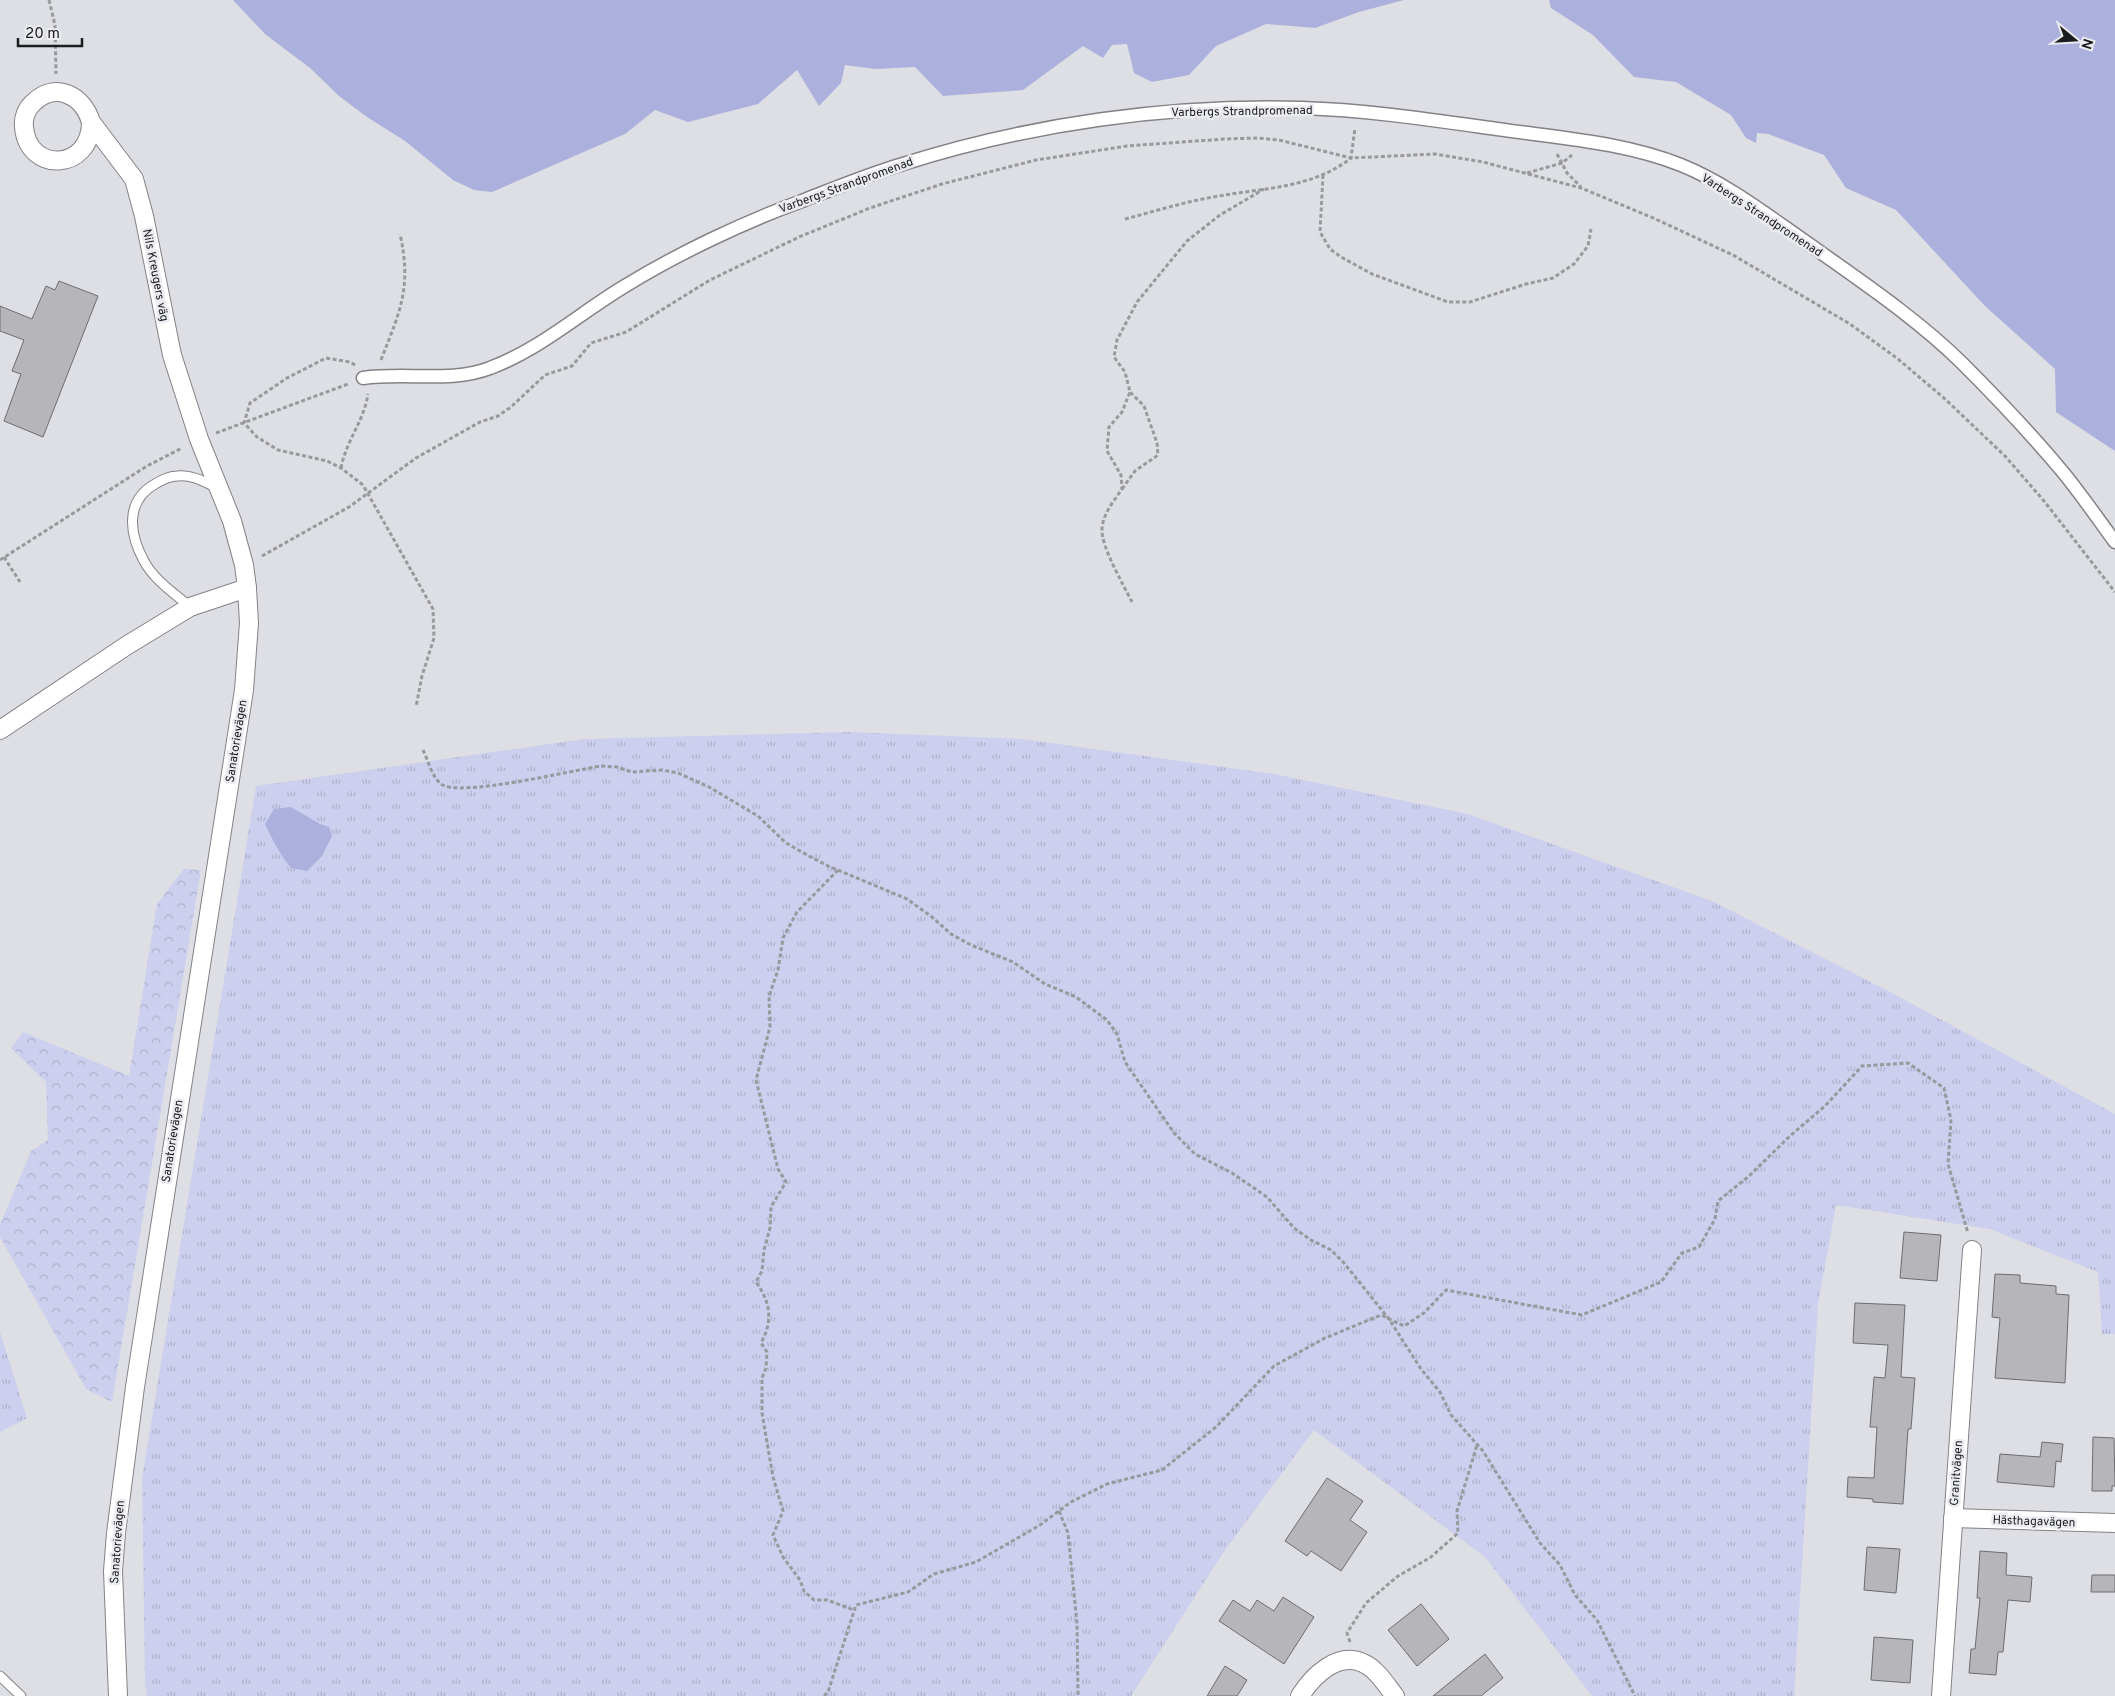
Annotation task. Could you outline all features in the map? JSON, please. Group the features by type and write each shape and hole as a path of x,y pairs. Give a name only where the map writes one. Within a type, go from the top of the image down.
{"street":[{"name":"Nils Kreugers väg","path":"56,92 68,94 79,100 88,111 91,122 134,180 144,216 172,355 199,439"},
{"path":"56,92 41,96 26,112 23,123 25,138 30,148 42,158 53,161 71,158 79,153 87,144 91,133 91,122"},
{"name":"Varbergs Strandpromenad","path":"369,377 464,375 488,369 556,332 626,286 687,252 781,208 901,164 963,147 1093,120 1153,114 1300,108 1357,112 1537,135 1640,152 1683,166 1719,185 1783,226 1920,327 1960,362 2062,471 2115,542"},
{"name":"Sanatorievägen","path":"118,1696 113,1571 116,1533 139,1358 244,690 249,623 244,566 232,521 217,488 199,439"},
{"path":"0,730 126,646 190,607 246,588"},
{"name":"Granitvägen","path":"1941,1696 1972,1250"},
{"name":"Hästhagavägen","path":"1953,1518 2115,1523"},
{"path":"1300,1696 1317,1673 1332,1664 1348,1661 1362,1662 1376,1671 1395,1696"}],"lane":[{"path":"190,607 157,578 144,562 131,527 132,515 142,494 165,478 186,476 199,479 217,488"},
{"path":"0,1676 21,1696"}],"path":[{"path":"49,0 55,25 56,92"},
{"path":"1125,219 1217,196 1310,180 1340,167 1350,158 1357,112"},
{"path":"1537,135 1558,155 1568,172 1581,188"},
{"path":"244,566 368,494 416,458 480,422 498,416 511,407 545,375 572,366 591,343 626,332 710,280 799,237 870,208 942,184 1036,160 1127,146 1258,138 1279,140 1350,158 1435,154 1483,162 1581,188 1651,217 1733,255 1850,324 1898,359 1946,399 2005,456 2050,508 2115,592"},
{"path":"1526,173 1562,163 1591,143"},
{"path":"1322,175 1320,232 1330,248 1341,257 1372,274 1448,302 1470,302 1526,284 1554,278 1574,264 1588,246 1591,229"},
{"path":"1132,602 1106,548 1102,531 1110,506 1135,471 1158,455 1157,443 1144,406 1130,392 1125,372 1114,357 1117,340 1137,302 1187,241 1220,214 1264,189"},
{"path":"341,468 344,451 366,408 369,377 402,306 406,282 406,259 400,234"},
{"path":"369,377 350,362 326,358 287,378 250,403 244,423 265,442 278,450 312,457 341,468 363,485 433,609 434,638 422,676 416,707"},
{"path":"1122,489 1121,475 1107,451 1109,427 1122,412 1130,392"},
{"path":"4,558 20,582"},
{"path":"423,750 441,785 454,789 500,784 601,766 616,767 632,772 662,770 678,774 709,787 758,816 786,843 838,870 907,899 932,917 950,934 985,952 1013,962 1045,984 1076,997 1108,1020 1117,1034 1125,1062 1174,1133 1195,1154 1232,1173 1267,1197 1294,1228 1311,1240 1331,1250 1344,1262 1389,1319 1421,1370 1440,1392 1451,1416 1477,1445 1540,1543 1560,1565 1575,1595 1597,1620 1635,1696"},
{"path":"838,870 797,912 792,921 783,938 778,970 769,996 770,1027 756,1080 778,1169 786,1182 771,1207 770,1228 764,1250 762,1271 756,1282 764,1294 769,1311 769,1329 762,1343 767,1352 766,1368 762,1378 762,1413 773,1477 783,1511 773,1535 783,1557 800,1580 804,1591 814,1600 827,1600 854,1610"},
{"path":"824,1696 828,1692 856,1605 908,1592 934,1574 976,1562 1040,1525 1071,1502 1108,1484 1162,1470 1216,1427 1274,1366 1325,1338 1381,1316 1404,1326 1424,1314 1446,1290 1582,1315 1661,1282 1682,1253 1699,1247 1715,1219 1718,1201 1750,1176 1790,1136 1825,1106 1862,1066 1908,1063 1944,1088 1951,1120 1948,1164 1963,1209 1972,1250"},
{"path":"1357,1662 1347,1633 1366,1602 1398,1576 1431,1556 1458,1533 1457,1510 1477,1445"},
{"path":"1059,1511 1068,1533 1069,1542 1077,1624 1078,1696"}],"green space":[{"path":"850,732 1022,739 1274,774 1468,814 1712,901 1892,993 2115,1114 2115,1334 2102,1334 2098,1272 1990,1229 1836,1205 1818,1304 1794,1696 1592,1696 1485,1557 1314,1430 1223,1553 1131,1696 147,1696 145,1683 142,1478 256,786 584,739"},
{"path":"184,869 201,870 112,1402 86,1389 0,1237 0,1225 31,1151 48,1140 46,1082 11,1048 23,1032 129,1076 157,904"},
{"path":"0,1332 27,1418 0,1432"}],"shaded area":[{"path":"233,0 1404,0 1359,12 1315,28 1266,24 1216,46 1189,75 1152,82 1134,73 1127,44 1112,45 1103,58 1083,46 1023,90 943,96 915,67 875,69 845,65 841,83 819,106 797,70 758,104 688,122 655,110 625,134 492,192 474,190 453,180 405,141 367,117 339,96 310,68 265,34"},
{"path":"1549,0 2115,0 2115,451 2056,412 2055,369 1985,306 1896,210 1846,188 1824,155 1768,134 1757,133 1756,143 1746,138 1731,115 1676,82 1634,77 1593,35 1551,8"},
{"path":"291,807 320,824 329,827 332,836 322,856 307,871 291,868 265,824 274,809"}],"building":[{"path":"59,281 98,296 43,437 4,421 21,374 12,371 24,340 0,331 0,306 32,319 46,286 55,290"},
{"path":"1904,1232 1941,1235 1937,1281 1900,1278"},
{"path":"1995,1274 2020,1275 2020,1283 2056,1286 2056,1294 2069,1295 2065,1383 1995,1378 2000,1318 1992,1317"},
{"path":"1855,1303 1905,1305 1901,1377 1915,1378 1911,1429 1908,1429 1903,1504 1873,1502 1873,1499 1847,1497 1848,1477 1874,1478 1877,1427 1870,1427 1874,1377 1885,1378 1888,1345 1853,1343"},
{"path":"2093,1437 2114,1438 2115,1486 2112,1486 2112,1491 2092,1491"},
{"path":"2042,1442 2063,1444 2061,1462 2056,1461 2054,1487 1997,1482 2000,1454 2040,1457"},
{"path":"1327,1478 1363,1501 1350,1520 1367,1532 1341,1571 1311,1551 1307,1556 1285,1541"},
{"path":"1867,1547 1900,1549 1896,1593 1864,1590"},
{"path":"1980,1551 2007,1553 2006,1575 2032,1577 2030,1602 2008,1600 2003,1652 1998,1652 1996,1675 1969,1673 1971,1649 1975,1649 1980,1598 1977,1598"},
{"path":"2092,1575 2115,1575 2115,1592 2091,1592"},
{"path":"1283,1597 1314,1617 1284,1664 1219,1621 1233,1600 1250,1611 1257,1600 1274,1611"},
{"path":"1421,1604 1449,1639 1417,1666 1388,1630"},
{"path":"1874,1637 1913,1640 1910,1683 1871,1680"},
{"path":"1485,1654 1503,1678 1481,1696 1433,1696"},
{"path":"1225,1666 1247,1680 1237,1696 1207,1696"}]}
